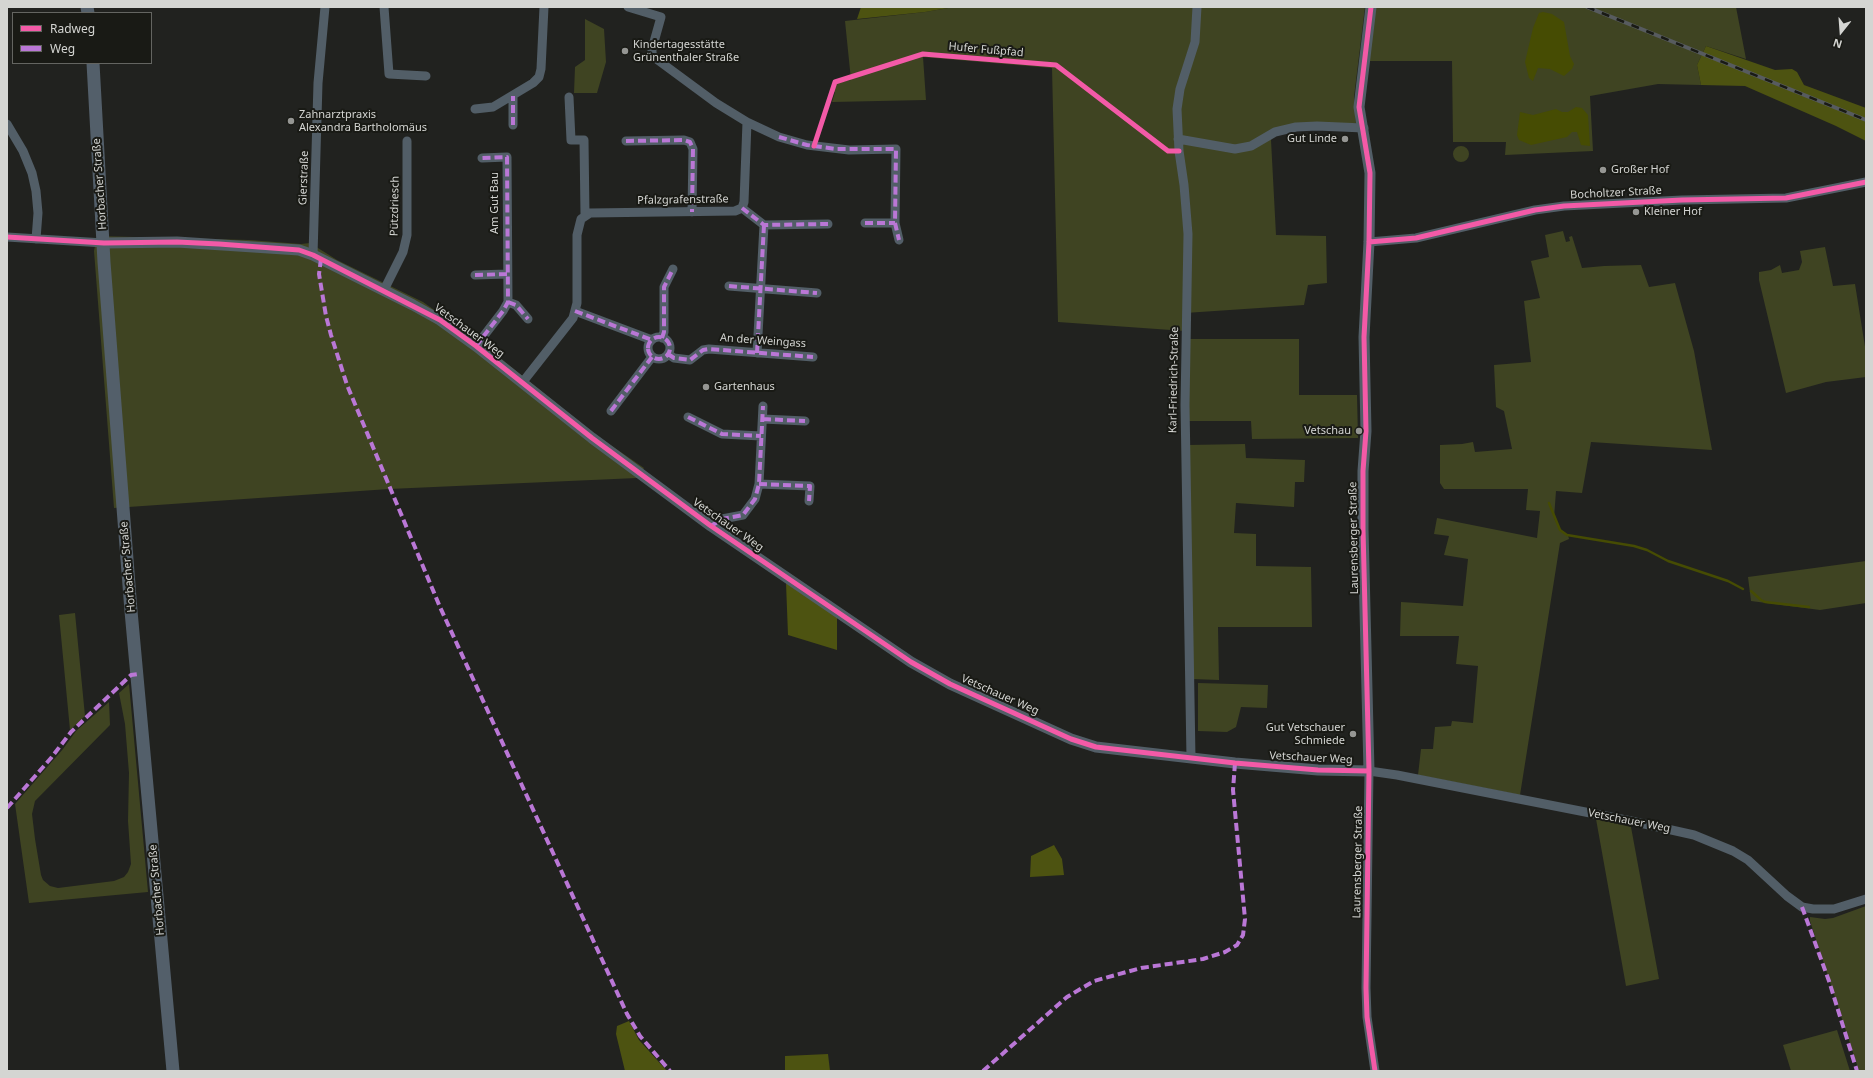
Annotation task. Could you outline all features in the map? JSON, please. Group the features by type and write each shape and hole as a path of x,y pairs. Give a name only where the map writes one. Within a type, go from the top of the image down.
{"main road":[{"name":"Horbacher Straße","path":"92,64 104,262 131,603 173,1071"}],"street":[{"name":"Gierstraße","path":"313,255 318,83 325,7"},
{"path":"384,7 389,74 426,76"},
{"path":"475,109 493,107 513,96 533,83 540,73 544,7"},
{"path":"628,7 661,17 652,49 652,54 655,58 716,103 747,122 779,137 807,145 849,150 896,149 895,223 899,240"},
{"name":"Karl-Friedrich-Straße","path":"1191,758 1184,405 1188,234 1178,139 1177,109 1178,98 1195,42 1197,7"},
{"name":"Laurensberger Straße","path":"1371,7 1360,106 1370,173 1369,242 1364,337 1366,431 1363,471 1363,529 1369,771 1366,988 1367,1017 1375,1071"},
{"path":"513,96 513,124"},
{"path":"522,383 572,318 577,302 578,228 585,215 584,140 571,140 569,96"},
{"name":"Pfalzgrafenstraße","path":"585,215 590,213 735,211 742,208 744,202 747,122"},
{"path":"7,124 23,151 35,185 38,213 36,239"},
{"path":"1178,139 1235,150 1251,146 1275,132 1296,127 1317,126 1364,128"},
{"path":"626,141 684,140 690,142 694,149 692,212"},
{"name":"Pützdriesch","path":"384,290 403,252 407,235 407,142"},
{"name":"Am Gut Bau","path":"482,158 507,157 508,302"},
{"name":"Bocholtzer Straße","path":"1369,242 1416,238 1535,210 1564,206 1682,200 1786,198 1866,182"},
{"path":"742,208 764,225 828,224"},
{"path":"865,224 895,223"},
{"path":"757,353 764,225"},
{"path":"7,237 104,243"},
{"name":"Vetschauer Weg","path":"104,243 177,242 299,250 313,255 384,290 440,320 476,346 592,438 711,526 911,662 950,684 1088,745 1191,758 1318,770 1369,771 1398,775 1631,821 1694,835 1738,854 1748,860 1787,896 1802,906 1813,910 1834,909 1866,899"},
{"path":"662,338 664,332 664,287 673,269"},
{"path":"475,275 507,274"},
{"path":"729,286 817,294"},
{"path":"476,346 508,302 516,305 528,319"},
{"path":"575,310 652,340 662,338"},
{"path":"662,338 669,345 668,354"},
{"path":"611,411 652,357 648,348 652,340"},
{"name":"An der Weingass","path":"652,357 660,359 668,354 674,358 690,360 704,350 709,349 813,357"},
{"path":"711,526 722,519 743,515 755,499 759,484 763,406"},
{"path":"688,416 722,434 762,436"},
{"path":"763,419 806,421"},
{"path":"759,484 810,486 809,501"}],"shaded area":[{"path":"861,7 954,7 925,12 857,19"},
{"path":"954,7 1365,7 1354,97 1356,123 1302,124 1276,130 1271,140 1276,235 1326,236 1327,283 1308,285 1304,305 1185,313 1185,331 1058,322 1052,68 923,57 926,100 832,102 835,92 833,92 837,83 851,80 845,21 925,12"},
{"path":"1375,7 1736,7 1746,59 1706,46 1697,65 1701,85 1658,84 1590,96 1593,151 1505,155 1506,142 1453,142 1452,61 1368,61"},
{"path":"1543,12 1552,14 1564,22 1570,56 1574,64 1572,69 1564,76 1550,69 1538,68 1533,81 1529,78 1525,62 1533,28 1539,13"},
{"path":"585,19 604,29 606,62 597,93 574,93 575,67 585,60"},
{"path":"1706,46 1775,70 1792,69 1797,72 1804,85 1866,108 1866,141 1836,126 1745,86 1701,85 1697,65"},
{"path":"1576,107 1582,108 1588,115 1590,146 1581,145 1577,132 1572,132 1567,137 1531,145 1519,140 1517,135 1520,112 1533,115 1556,109 1562,112 1568,112"},
{"path":"1458,146 1464,146 1469,151 1467,160 1464,162 1458,162 1453,157 1453,151"},
{"path":"1563,231 1566,242 1570,241 1569,237 1572,236 1582,268 1641,265 1649,287 1675,283 1694,351 1712,450 1591,442 1582,493 1556,491 1554,518 1561,530 1568,535 1569,539 1560,543 1520,795 1418,775 1421,749 1433,749 1435,727 1451,726 1452,721 1473,723 1478,666 1456,664 1459,636 1400,636 1401,602 1463,606 1468,559 1444,555 1449,536 1434,534 1437,518 1537,538 1540,511 1526,510 1528,489 1444,489 1440,483 1440,445 1473,442 1475,452 1512,449 1504,411 1496,407 1494,365 1531,362 1524,301 1540,298 1531,261 1549,257 1545,235"},
{"path":"97,236 249,240 301,244 310,243 337,260 423,302 489,349 596,435 644,468 637,478 389,489 114,508 94,251"},
{"path":"1825,247 1833,286 1855,284 1866,353 1866,377 1826,382 1786,393 1759,280 1759,272 1771,270 1780,265 1782,273 1799,270 1802,262 1800,251"},
{"path":"1189,339 1299,339 1299,395 1357,395 1358,438 1252,439 1251,421 1187,421"},
{"path":"1245,444 1246,458 1305,460 1304,482 1295,482 1294,507 1236,503 1234,533 1256,534 1256,566 1311,567 1312,627 1218,627 1219,680 1192,679 1188,445"},
{"path":"1866,561 1866,603 1820,610 1751,601 1748,577"},
{"path":"786,583 837,617 837,650 788,635"},
{"path":"75,613 85,716 70,730 59,615"},
{"path":"1198,683 1268,685 1267,708 1241,707 1236,727 1227,732 1198,731"},
{"path":"129,684 148,892 29,903 15,804 63,749 76,731 109,702 110,725 35,801 32,814 41,875 43,880 50,886 58,888 114,881 124,877 128,872 131,864 128,821 129,773 125,724 119,693"},
{"path":"1596,819 1631,827 1659,979 1626,986"},
{"path":"1054,845 1062,859 1064,875 1030,877 1031,856"},
{"path":"1866,906 1866,1071 1859,1071 1810,921 1810,917 1825,919 1833,918"},
{"path":"629,1021 639,1040 667,1071 625,1071 616,1034 617,1026"},
{"path":"1837,1030 1850,1071 1791,1071 1783,1045"},
{"path":"828,1054 830,1071 785,1071 785,1056"}],"waterway":[{"path":"1549,503 1560,530 1567,535 1634,546 1647,550 1668,561 1728,581 1743,589"},
{"path":"1751,591 1765,602 1809,607"}],"railway":[{"path":"1587,7 1866,120"}],"marked path":[{"path":"513,96 513,125"},
{"path":"779,137 807,145 836,149 896,149 895,223 899,240"},
{"path":"626,141 684,140 690,142 693,149 692,212"},
{"path":"476,346 503,311 508,302 507,157 482,158"},
{"path":"742,208 764,225 828,224"},
{"path":"865,223 895,223"},
{"path":"757,353 764,225"},
{"path":"321,259 319,274 326,316 347,385 440,607 627,1014 640,1036 670,1071"},
{"path":"662,338 664,332 664,287 673,269"},
{"path":"475,275 507,274"},
{"path":"729,286 817,293"},
{"path":"508,302 516,305 528,319"},
{"path":"575,311 652,340"},
{"path":"659,337 667,340 670,348 667,356 659,359 651,356 648,348 651,340 659,337"},
{"path":"668,354 674,358 690,360 703,350 709,349 813,357"},
{"path":"611,411 652,357"},
{"path":"711,526 722,519 743,515 755,499 759,484 763,406"},
{"path":"688,417 722,434 761,436"},
{"path":"763,419 805,421"},
{"path":"759,484 810,486 809,501"},
{"path":"7,808 51,758 71,732 131,675 138,674"},
{"path":"983,1071 1067,997 1094,981 1141,968 1203,959 1225,952 1237,945 1243,935 1245,919 1233,790 1235,763"},
{"path":"1802,907 1829,981 1857,1071"}],"cycle path":[{"path":"1371,7 1359,107 1370,173 1369,242 1364,337 1366,431 1363,471 1363,529 1369,771 1366,988 1367,1017 1375,1071"},
{"name":"Hufer Fußpfad","path":"814,146 835,82 923,54 1056,65 1168,151 1179,151"},
{"path":"1369,242 1416,238 1535,210 1564,206 1682,200 1786,198 1866,182"},
{"path":"7,237 104,243 177,242 219,244 299,250 313,255 440,320 476,346 592,438 711,526 911,662 950,684 1071,739 1096,747 1235,763 1318,770 1369,771"}],"place":[{"name":"Kindertagesstätte Grünenthaler Straße","path":"625,51"},
{"name":"Zahnarztpraxis Alexandra Bartholomäus","path":"291,121"},
{"name":"Gut Linde","path":"1345,139"},
{"name":"Großer Hof","path":"1603,170"},
{"name":"Kleiner Hof","path":"1636,212"},
{"name":"Gartenhaus","path":"706,387"},
{"name":"Vetschau","path":"1359,431"},
{"name":"Gut Vetschauer Schmiede","path":"1353,734"}]}
